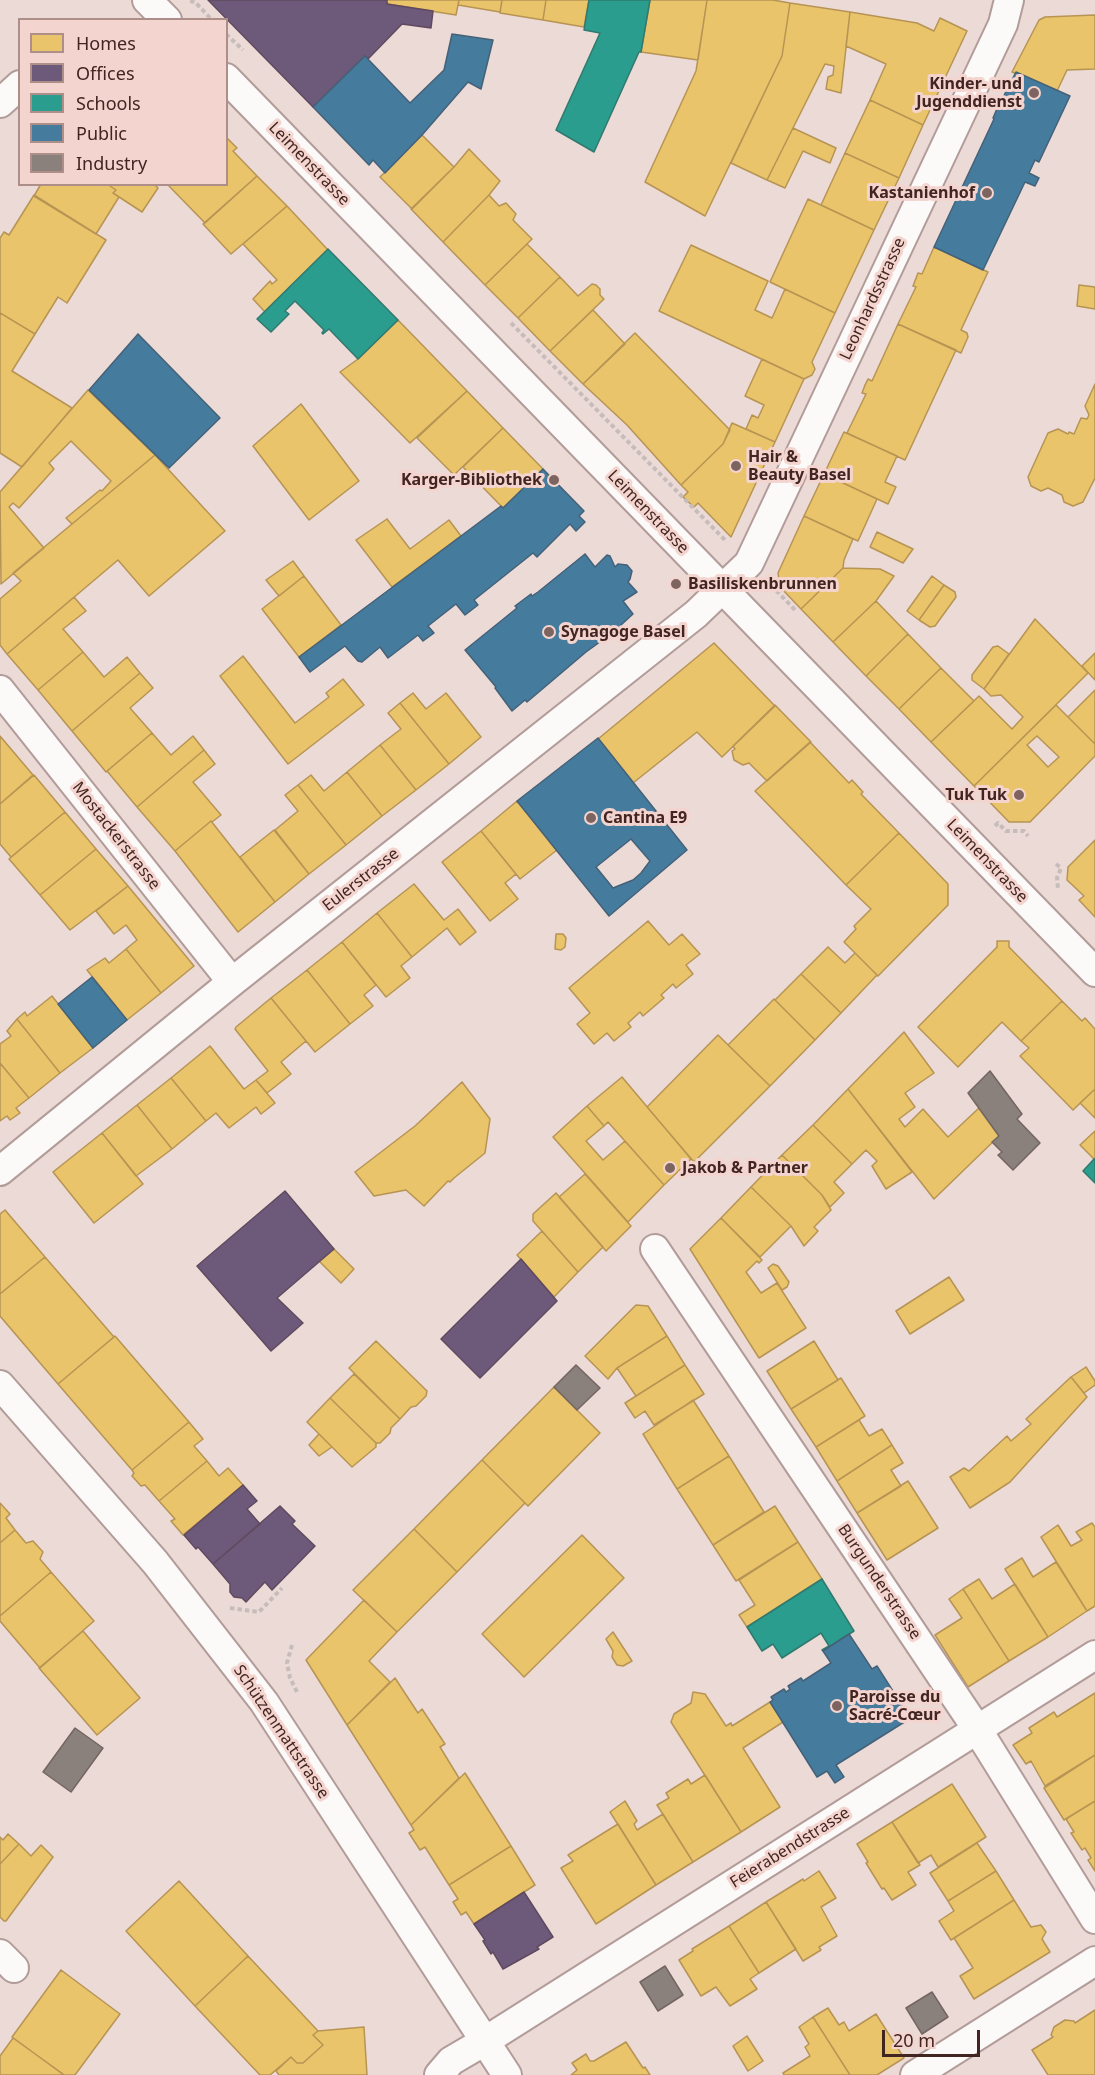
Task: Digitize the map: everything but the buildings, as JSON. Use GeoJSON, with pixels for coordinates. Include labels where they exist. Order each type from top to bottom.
{"type":"FeatureCollection","features":[{"type":"Feature","properties":{"kind":"street"},"geometry":{"type":"LineString","coordinates":[[147,0],[165,18]]}},
{"type":"Feature","properties":{"kind":"street","name":"Leonhardsstrasse"},"geometry":{"type":"LineString","coordinates":[[723,590],[749,563],[998,34],[1009,0]]}},
{"type":"Feature","properties":{"kind":"street","name":"Leimenstrasse"},"geometry":{"type":"LineString","coordinates":[[228,80],[1095,972]]}},
{"type":"Feature","properties":{"kind":"street"},"geometry":{"type":"LineString","coordinates":[[0,103],[18,87]]}},
{"type":"Feature","properties":{"kind":"street","name":"Eulerstrasse"},"geometry":{"type":"LineString","coordinates":[[0,1171],[232,982],[696,614],[723,590]]}},
{"type":"Feature","properties":{"kind":"street","name":"Mostackerstrasse"},"geometry":{"type":"LineString","coordinates":[[0,690],[232,982]]}},
{"type":"Feature","properties":{"kind":"street","name":"Burgunderstrasse"},"geometry":{"type":"LineString","coordinates":[[655,1250],[977,1729],[1095,1919]]}},
{"type":"Feature","properties":{"kind":"street","name":"Schützenmattstrasse"},"geometry":{"type":"LineString","coordinates":[[0,1385],[155,1563],[264,1702],[507,2075]]}},
{"type":"Feature","properties":{"kind":"street","name":"Feierabendstrasse"},"geometry":{"type":"LineString","coordinates":[[439,2075],[451,2061],[1095,1655]]}},
{"type":"Feature","properties":{"kind":"street"},"geometry":{"type":"LineString","coordinates":[[915,2075],[1095,1960]]}},
{"type":"Feature","properties":{"kind":"path"},"geometry":{"type":"LineString","coordinates":[[195,0],[210,18]]}},
{"type":"Feature","properties":{"kind":"path"},"geometry":{"type":"LineString","coordinates":[[768,582],[795,610]]}},
{"type":"Feature","properties":{"kind":"path"},"geometry":{"type":"LineString","coordinates":[[994,827],[998,823],[1006,831],[1024,831],[1028,836]]}},
{"type":"Feature","properties":{"kind":"path"},"geometry":{"type":"LineString","coordinates":[[1056,864],[1061,868],[1057,878],[1058,889],[1063,899]]}},
{"type":"Feature","properties":{"kind":"path"},"geometry":{"type":"LineString","coordinates":[[230,1608],[259,1612],[282,1588]]}},
{"type":"Feature","properties":{"kind":"path"},"geometry":{"type":"LineString","coordinates":[[290,1678],[287,1663],[292,1645]]}},
{"type":"Feature","properties":{"kind":"place","name":"Kinder- und Jugenddienst"},"geometry":{"type":"Point","coordinates":[1034,93]}},
{"type":"Feature","properties":{"kind":"place","name":"Kastanienhof"},"geometry":{"type":"Point","coordinates":[987,193]}},
{"type":"Feature","properties":{"kind":"place","name":"Hair & Beauty Basel"},"geometry":{"type":"Point","coordinates":[736,466]}},
{"type":"Feature","properties":{"kind":"place","name":"Karger-Bibliothek"},"geometry":{"type":"Point","coordinates":[554,480]}},
{"type":"Feature","properties":{"kind":"place","name":"Basiliskenbrunnen"},"geometry":{"type":"Point","coordinates":[676,584]}},
{"type":"Feature","properties":{"kind":"place","name":"Synagoge Basel"},"geometry":{"type":"Point","coordinates":[549,632]}},
{"type":"Feature","properties":{"kind":"place","name":"Tuk Tuk"},"geometry":{"type":"Point","coordinates":[1019,795]}},
{"type":"Feature","properties":{"kind":"place","name":"Cantina E9"},"geometry":{"type":"Point","coordinates":[591,818]}},
{"type":"Feature","properties":{"kind":"place","name":"Jakob & Partner"},"geometry":{"type":"Point","coordinates":[670,1168]}},
{"type":"Feature","properties":{"kind":"place","name":"Paroisse du Sacré-Cœur"},"geometry":{"type":"Point","coordinates":[837,1706]}}]}
